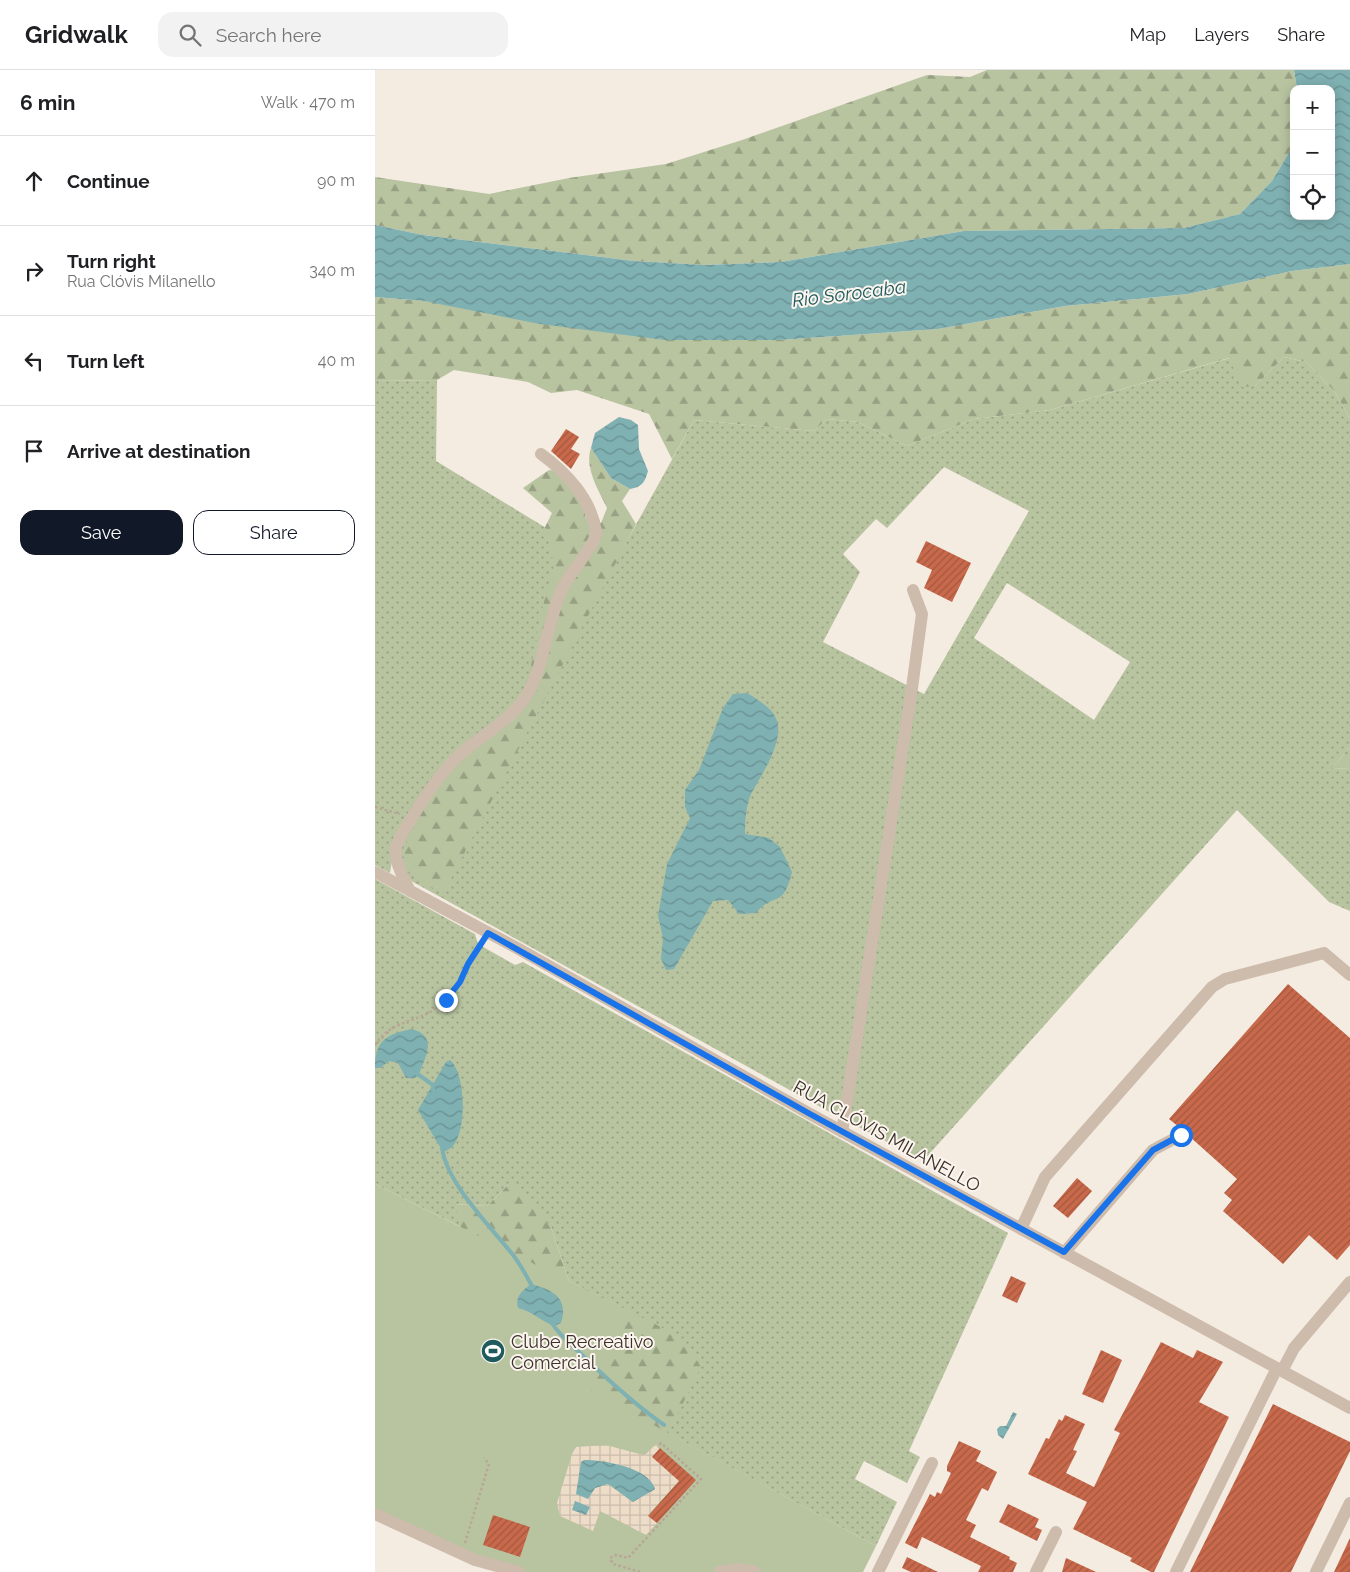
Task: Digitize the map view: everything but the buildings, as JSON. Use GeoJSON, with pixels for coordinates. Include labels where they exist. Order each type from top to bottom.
{"type":"FeatureCollection","features":[{"type":"Feature","properties":{"kind":"street"},"geometry":{"type":"LineString","coordinates":[[410,891],[398,864],[395,849],[416,811],[455,760],[508,716],[526,697],[534,679],[552,613],[563,587],[572,571],[595,540],[596,533],[586,502],[562,469],[541,454]]}},
{"type":"Feature","properties":{"kind":"street"},"geometry":{"type":"LineString","coordinates":[[842,1132],[922,614],[913,590]]}},
{"type":"Feature","properties":{"kind":"street","name":"RUA CLÓVIS MILANELLO"},"geometry":{"type":"LineString","coordinates":[[375,872],[488,933],[842,1132],[1350,1408]]}},
{"type":"Feature","properties":{"kind":"street"},"geometry":{"type":"LineString","coordinates":[[1021,1229],[1045,1177],[1212,987],[1225,979],[1324,953],[1350,975]]}},
{"type":"Feature","properties":{"kind":"street"},"geometry":{"type":"LineString","coordinates":[[1064,1252],[1153,1150],[1181,1135]]}},
{"type":"Feature","properties":{"kind":"street"},"geometry":{"type":"LineString","coordinates":[[1176,1572],[1279,1370],[1294,1348],[1350,1282]]}},
{"type":"Feature","properties":{"kind":"street"},"geometry":{"type":"LineString","coordinates":[[878,1572],[932,1463]]}},
{"type":"Feature","properties":{"kind":"street"},"geometry":{"type":"LineString","coordinates":[[1316,1572],[1350,1502]]}},
{"type":"Feature","properties":{"kind":"street"},"geometry":{"type":"LineString","coordinates":[[375,1514],[461,1554],[519,1572]]}},
{"type":"Feature","properties":{"kind":"street"},"geometry":{"type":"LineString","coordinates":[[1036,1572],[1056,1532]]}},
{"type":"Feature","properties":{"kind":"street"},"geometry":{"type":"LineString","coordinates":[[719,1572],[739,1569],[755,1572]]}},
{"type":"Feature","properties":{"kind":"path"},"geometry":{"type":"LineString","coordinates":[[375,807],[403,815],[416,811]]}},
{"type":"Feature","properties":{"kind":"path"},"geometry":{"type":"LineString","coordinates":[[375,1045],[390,1029],[429,1012],[446,1000],[460,982],[468,964],[488,933]]}},
{"type":"Feature","properties":{"kind":"path"},"geometry":{"type":"LineString","coordinates":[[640,1572],[613,1564],[610,1558],[616,1555],[628,1558],[701,1479],[661,1443],[658,1446]]}},
{"type":"Feature","properties":{"kind":"path"},"geometry":{"type":"LineString","coordinates":[[461,1554],[489,1464],[484,1458]]}},
{"type":"Feature","properties":{"kind":"green space"},"geometry":{"type":"Polygon","coordinates":[[[987,70],[1294,70],[1296,85],[1290,85],[1290,151],[1272,181],[1240,214],[1184,228],[964,231],[781,262],[705,265],[634,261],[423,235],[375,225],[375,177],[489,194],[569,178],[666,164],[742,140],[927,75],[970,77],[987,70]]]}},
{"type":"Feature","properties":{"kind":"green space"},"geometry":{"type":"Polygon","coordinates":[[[1350,264],[1350,419],[1335,392],[1306,362],[1284,357],[1255,386],[1242,387],[1229,358],[1050,410],[974,419],[907,446],[858,422],[827,419],[814,431],[694,420],[672,459],[649,414],[577,390],[551,393],[528,382],[454,370],[437,380],[375,381],[375,297],[424,301],[664,340],[780,340],[938,329],[1065,306],[1188,294],[1292,271],[1350,264]]]}},
{"type":"Feature","properties":{"kind":"green space"},"geometry":{"type":"Polygon","coordinates":[[[1284,357],[1306,362],[1335,392],[1350,419],[1350,747],[1332,768],[1350,769],[1350,911],[1329,902],[1237,810],[923,1161],[853,1124],[850,1108],[840,1106],[835,1115],[413,882],[393,855],[390,873],[375,865],[375,381],[437,380],[436,461],[612,568],[694,420],[814,431],[827,419],[858,422],[907,446],[974,419],[1050,410],[1230,358],[1255,386],[1284,357]],[[944,467],[887,528],[876,519],[843,554],[860,572],[823,642],[924,694],[1029,511],[944,467]],[[1007,583],[974,638],[1094,720],[1130,662],[1007,583]]]}},
{"type":"Feature","properties":{"kind":"green space"},"geometry":{"type":"Polygon","coordinates":[[[591,448],[611,478],[630,489],[622,501],[636,524],[443,894],[407,872],[405,855],[411,832],[439,786],[459,762],[480,738],[537,681],[531,666],[541,613],[554,565],[545,527],[552,513],[523,488],[549,470],[559,471],[583,503],[586,518],[601,523],[607,508],[591,471],[589,456],[591,448]]]}},
{"type":"Feature","properties":{"kind":"green space"},"geometry":{"type":"Polygon","coordinates":[[[1350,747],[1350,769],[1332,768],[1350,747]]]}},
{"type":"Feature","properties":{"kind":"green space"},"geometry":{"type":"Polygon","coordinates":[[[375,879],[475,934],[478,944],[515,965],[523,962],[1008,1233],[909,1451],[920,1457],[907,1483],[864,1461],[855,1479],[897,1502],[876,1546],[590,1391],[630,1312],[569,1281],[551,1227],[508,1185],[487,1206],[456,1204],[461,1227],[375,1184],[375,879]]]}},
{"type":"Feature","properties":{"kind":"green space","name":"Clube Recreativo Comercial"},"geometry":{"type":"Polygon","coordinates":[[[375,1184],[630,1312],[591,1391],[876,1546],[863,1572],[504,1572],[375,1518],[375,1184]]]}},
{"type":"Feature","properties":{"kind":"green space"},"geometry":{"type":"Polygon","coordinates":[[[508,1185],[524,1190],[551,1227],[569,1281],[681,1337],[701,1367],[674,1421],[665,1431],[638,1433],[612,1424],[463,1242],[455,1204],[487,1206],[508,1185]]]}},
{"type":"Feature","properties":{"kind":"shaded area"},"geometry":{"type":"Polygon","coordinates":[[[656,1444],[679,1481],[648,1515],[657,1523],[646,1535],[600,1511],[593,1531],[560,1516],[557,1503],[572,1454],[576,1447],[606,1445],[643,1455],[656,1444]],[[603,1460],[588,1499],[595,1488],[606,1484],[611,1485],[632,1502],[654,1490],[655,1487],[603,1460]]]}},
{"type":"Feature","properties":{"kind":"water","name":"Rio Sorocaba"},"geometry":{"type":"Polygon","coordinates":[[[1294,70],[1350,70],[1350,264],[1292,271],[1188,294],[1065,306],[938,329],[780,340],[664,340],[540,324],[424,301],[375,297],[375,225],[423,235],[634,261],[705,265],[781,262],[964,231],[1184,228],[1240,214],[1272,181],[1290,151],[1290,220],[1335,220],[1335,85],[1296,85],[1294,70]]]}},
{"type":"Feature","properties":{"kind":"water"},"geometry":{"type":"Polygon","coordinates":[[[619,417],[631,420],[638,425],[639,449],[648,471],[642,483],[630,489],[611,478],[591,448],[595,433],[619,417]]]}},
{"type":"Feature","properties":{"kind":"water"},"geometry":{"type":"Polygon","coordinates":[[[747,693],[772,712],[777,721],[778,729],[775,748],[771,758],[748,801],[745,834],[769,838],[780,847],[792,872],[789,884],[781,896],[762,906],[756,913],[739,914],[728,900],[713,901],[674,969],[666,970],[661,959],[663,938],[658,916],[667,864],[690,818],[685,807],[685,790],[699,770],[723,708],[733,694],[747,693]]]}},
{"type":"Feature","properties":{"kind":"water"},"geometry":{"type":"Polygon","coordinates":[[[412,1029],[423,1035],[428,1042],[427,1052],[418,1076],[406,1078],[398,1063],[389,1061],[380,1068],[375,1068],[377,1051],[384,1040],[396,1033],[412,1029]]]}},
{"type":"Feature","properties":{"kind":"water"},"geometry":{"type":"Polygon","coordinates":[[[450,1060],[459,1077],[463,1102],[461,1128],[458,1138],[453,1146],[443,1152],[418,1110],[446,1062],[450,1060]]]}},
{"type":"Feature","properties":{"kind":"water"},"geometry":{"type":"Polygon","coordinates":[[[531,1284],[552,1292],[561,1301],[563,1314],[561,1323],[554,1326],[528,1311],[518,1308],[518,1297],[531,1284]]]}},
{"type":"Feature","properties":{"kind":"water"},"geometry":{"type":"Polygon","coordinates":[[[1013,1412],[1017,1414],[1003,1439],[998,1435],[997,1429],[1000,1426],[1006,1426],[1013,1412]]]}},
{"type":"Feature","properties":{"kind":"water"},"geometry":{"type":"Polygon","coordinates":[[[584,1460],[613,1463],[635,1470],[651,1481],[655,1489],[633,1502],[608,1484],[595,1488],[588,1499],[576,1494],[581,1462],[584,1460]]]}},
{"type":"Feature","properties":{"kind":"water"},"geometry":{"type":"Polygon","coordinates":[[[575,1501],[590,1507],[586,1515],[572,1510],[575,1501]]]}},
{"type":"Feature","properties":{"kind":"waterway"},"geometry":{"type":"LineString","coordinates":[[416,1073],[433,1085],[433,1090]]}},
{"type":"Feature","properties":{"kind":"waterway"},"geometry":{"type":"LineString","coordinates":[[442,1148],[452,1176],[461,1190],[471,1205],[516,1259],[533,1288]]}},
{"type":"Feature","properties":{"kind":"waterway"},"geometry":{"type":"LineString","coordinates":[[552,1323],[558,1332],[611,1382],[664,1425]]}},
{"type":"Feature","properties":{"kind":"place","name":"Clube Recreativo Comercial"},"geometry":{"type":"Point","coordinates":[493,1351]}},
{"type":"Feature","properties":{"kind":"route"},"geometry":{"type":"LineString","coordinates":[[446,1000],[460,982],[468,964],[488,933],[810,1114],[1064,1252],[1153,1150],[1161,1144],[1181,1135]]}}]}
